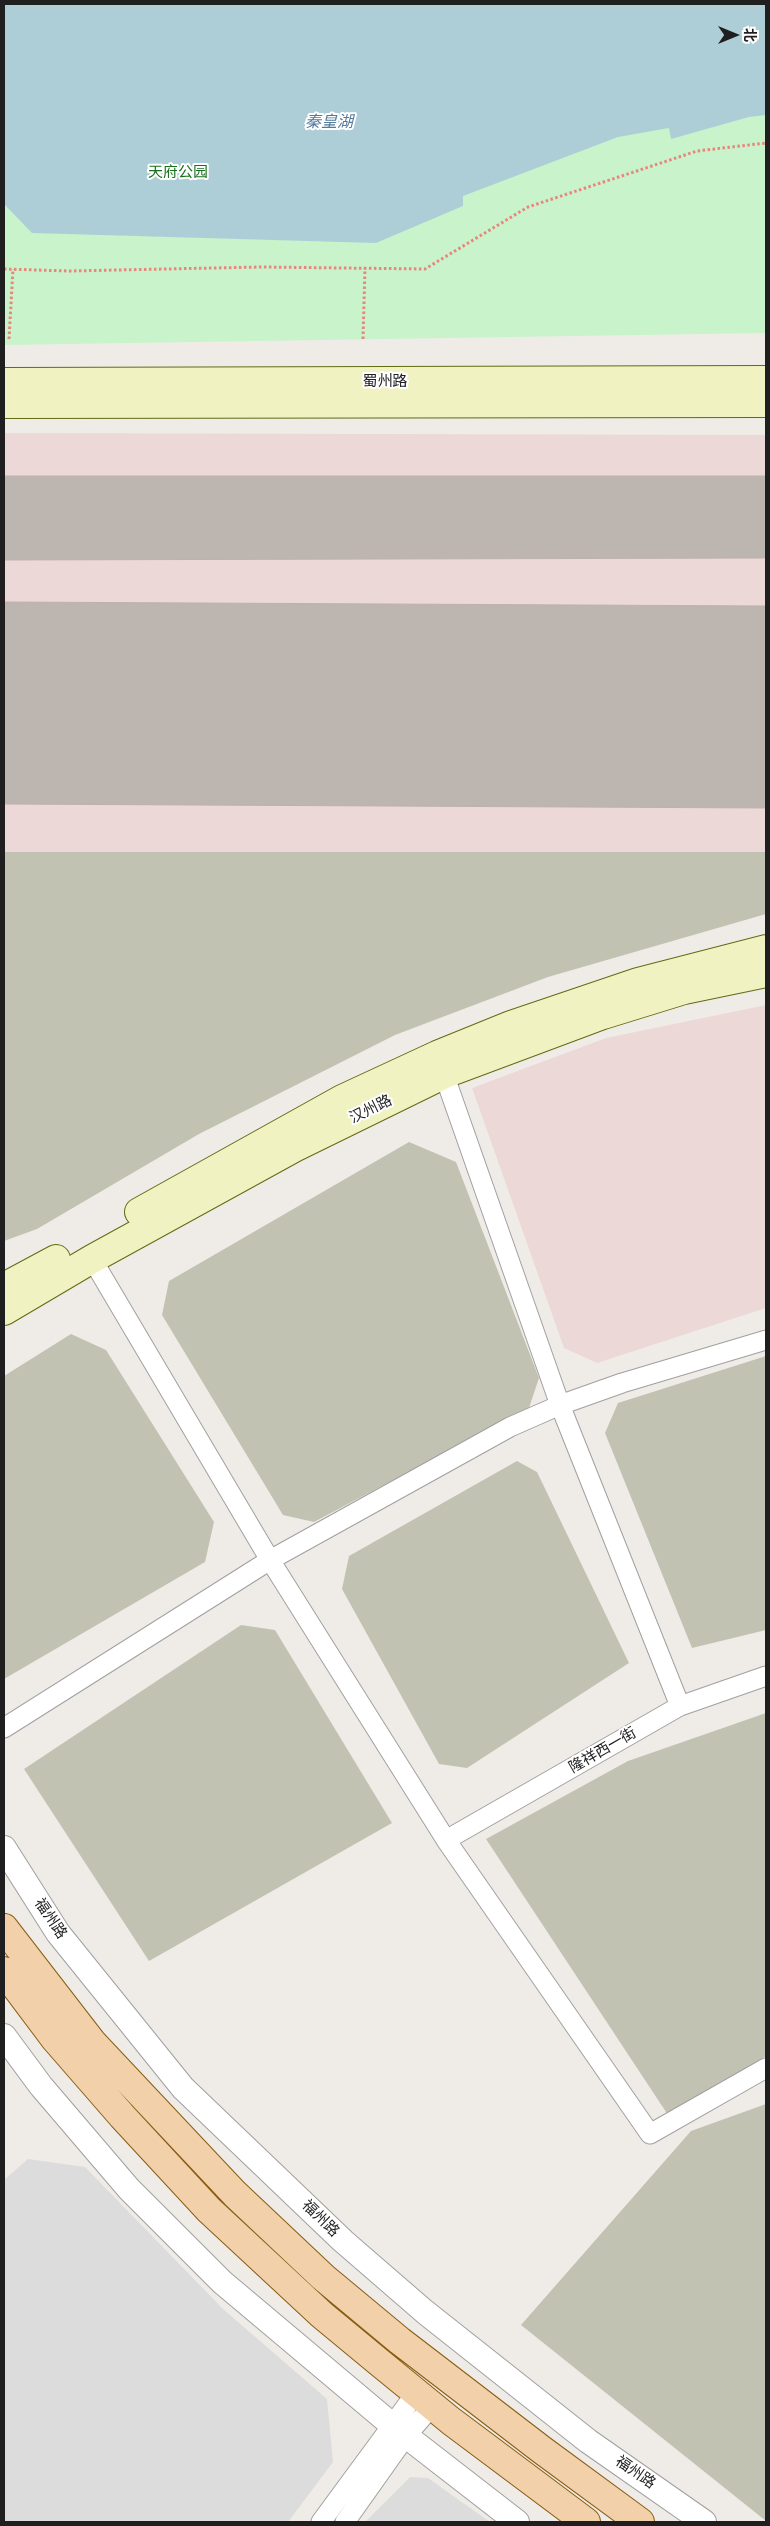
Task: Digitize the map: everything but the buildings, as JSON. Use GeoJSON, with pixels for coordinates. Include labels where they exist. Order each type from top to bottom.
{"type":"FeatureCollection","features":[{"type":"Feature","properties":{"kind":"main road","name":"蜀州路"},"geometry":{"type":"LineString","coordinates":[[4,382],[766,380]]}},
{"type":"Feature","properties":{"kind":"main road","name":"蜀州路"},"geometry":{"type":"LineString","coordinates":[[4,404],[766,402]]}},
{"type":"Feature","properties":{"kind":"main road","name":"汉州路"},"geometry":{"type":"LineString","coordinates":[[4,1311],[92,1259],[294,1148],[511,1024],[638,982],[766,950]]}},
{"type":"Feature","properties":{"kind":"main road","name":"汉州路"},"geometry":{"type":"LineString","coordinates":[[4,1288],[325,1108],[441,1065],[684,990],[766,973]]}},
{"type":"Feature","properties":{"kind":"main road"},"geometry":{"type":"LineString","coordinates":[[4,1928],[92,2042],[235,2194],[324,2277],[400,2341],[640,2522]]}},
{"type":"Feature","properties":{"kind":"main road"},"geometry":{"type":"LineString","coordinates":[[4,1971],[56,2039],[122,2116],[209,2210],[322,2315],[424,2400],[586,2522]]}},
{"type":"Feature","properties":{"kind":"street"},"geometry":{"type":"LineString","coordinates":[[441,1065],[560,1405],[680,1706]]}},
{"type":"Feature","properties":{"kind":"street"},"geometry":{"type":"LineString","coordinates":[[92,1259],[270,1560],[446,1840],[650,2134],[766,2068]]}},
{"type":"Feature","properties":{"kind":"street"},"geometry":{"type":"LineString","coordinates":[[4,1728],[270,1560],[510,1427],[560,1405],[622,1383],[766,1340]]}},
{"type":"Feature","properties":{"kind":"street","name":"隆祥西一街"},"geometry":{"type":"LineString","coordinates":[[446,1840],[680,1706],[766,1676]]}},
{"type":"Feature","properties":{"kind":"street","name":"福州路"},"geometry":{"type":"LineString","coordinates":[[4,1848],[58,1933],[183,2088],[343,2241],[425,2312],[588,2441],[704,2522]]}},
{"type":"Feature","properties":{"kind":"street"},"geometry":{"type":"LineString","coordinates":[[4,2036],[42,2086],[129,2189],[222,2282],[399,2430],[517,2522]]}},
{"type":"Feature","properties":{"kind":"street"},"geometry":{"type":"LineString","coordinates":[[321,2522],[424,2400]]}},
{"type":"Feature","properties":{"kind":"street"},"geometry":{"type":"LineString","coordinates":[[345,2522],[399,2430]]}},
{"type":"Feature","properties":{"kind":"path"},"geometry":{"type":"LineString","coordinates":[[4,269],[69,271],[262,267],[425,269],[528,207],[698,151],[766,142]]}},
{"type":"Feature","properties":{"kind":"path"},"geometry":{"type":"LineString","coordinates":[[363,338],[365,268]]}},
{"type":"Feature","properties":{"kind":"path"},"geometry":{"type":"LineString","coordinates":[[10,338],[13,269]]}},
{"type":"Feature","properties":{"kind":"shaded area"},"geometry":{"type":"Polygon","coordinates":[[[4,433],[766,435],[766,852],[4,852],[4,433]]]}},
{"type":"Feature","properties":{"kind":"shaded area"},"geometry":{"type":"Polygon","coordinates":[[[4,852],[766,852],[766,914],[548,977],[395,1035],[199,1134],[37,1229],[4,1241],[4,852]]]}},
{"type":"Feature","properties":{"kind":"shaded area"},"geometry":{"type":"Polygon","coordinates":[[[766,1005],[766,1308],[597,1363],[564,1348],[472,1088],[606,1038],[766,1005]]]}},
{"type":"Feature","properties":{"kind":"shaded area"},"geometry":{"type":"Polygon","coordinates":[[[409,1142],[456,1162],[539,1378],[529,1408],[314,1522],[283,1515],[162,1315],[169,1281],[409,1142]]]}},
{"type":"Feature","properties":{"kind":"shaded area"},"geometry":{"type":"Polygon","coordinates":[[[71,1334],[106,1350],[214,1522],[205,1562],[4,1679],[4,1376],[71,1334]]]}},
{"type":"Feature","properties":{"kind":"shaded area"},"geometry":{"type":"Polygon","coordinates":[[[766,1356],[766,1630],[692,1648],[605,1433],[618,1403],[766,1356]]]}},
{"type":"Feature","properties":{"kind":"shaded area"},"geometry":{"type":"Polygon","coordinates":[[[517,1461],[537,1472],[629,1663],[467,1768],[439,1764],[342,1589],[349,1556],[517,1461]]]}},
{"type":"Feature","properties":{"kind":"shaded area"},"geometry":{"type":"Polygon","coordinates":[[[241,1625],[275,1630],[392,1823],[149,1961],[24,1769],[241,1625]]]}},
{"type":"Feature","properties":{"kind":"shaded area"},"geometry":{"type":"Polygon","coordinates":[[[766,1713],[766,2056],[668,2115],[486,1839],[628,1761],[766,1713]]]}},
{"type":"Feature","properties":{"kind":"shaded area"},"geometry":{"type":"Polygon","coordinates":[[[766,2104],[766,2521],[521,2325],[691,2131],[766,2104]]]}},
{"type":"Feature","properties":{"kind":"shaded area"},"geometry":{"type":"Polygon","coordinates":[[[28,2159],[85,2167],[223,2309],[327,2399],[333,2462],[288,2522],[4,2522],[4,2180],[28,2159]]]}},
{"type":"Feature","properties":{"kind":"shaded area"},"geometry":{"type":"Polygon","coordinates":[[[410,2477],[428,2478],[490,2522],[365,2522],[410,2477]]]}},
{"type":"Feature","properties":{"kind":"green space","name":"天府公园"},"geometry":{"type":"Polygon","coordinates":[[[4,4],[766,4],[766,333],[4,345],[4,4]]]}},
{"type":"Feature","properties":{"kind":"water","name":"秦皇湖"},"geometry":{"type":"Polygon","coordinates":[[[4,4],[766,4],[766,115],[749,117],[671,139],[669,128],[618,137],[463,196],[463,206],[376,243],[32,233],[4,204],[4,4]]]}}]}
